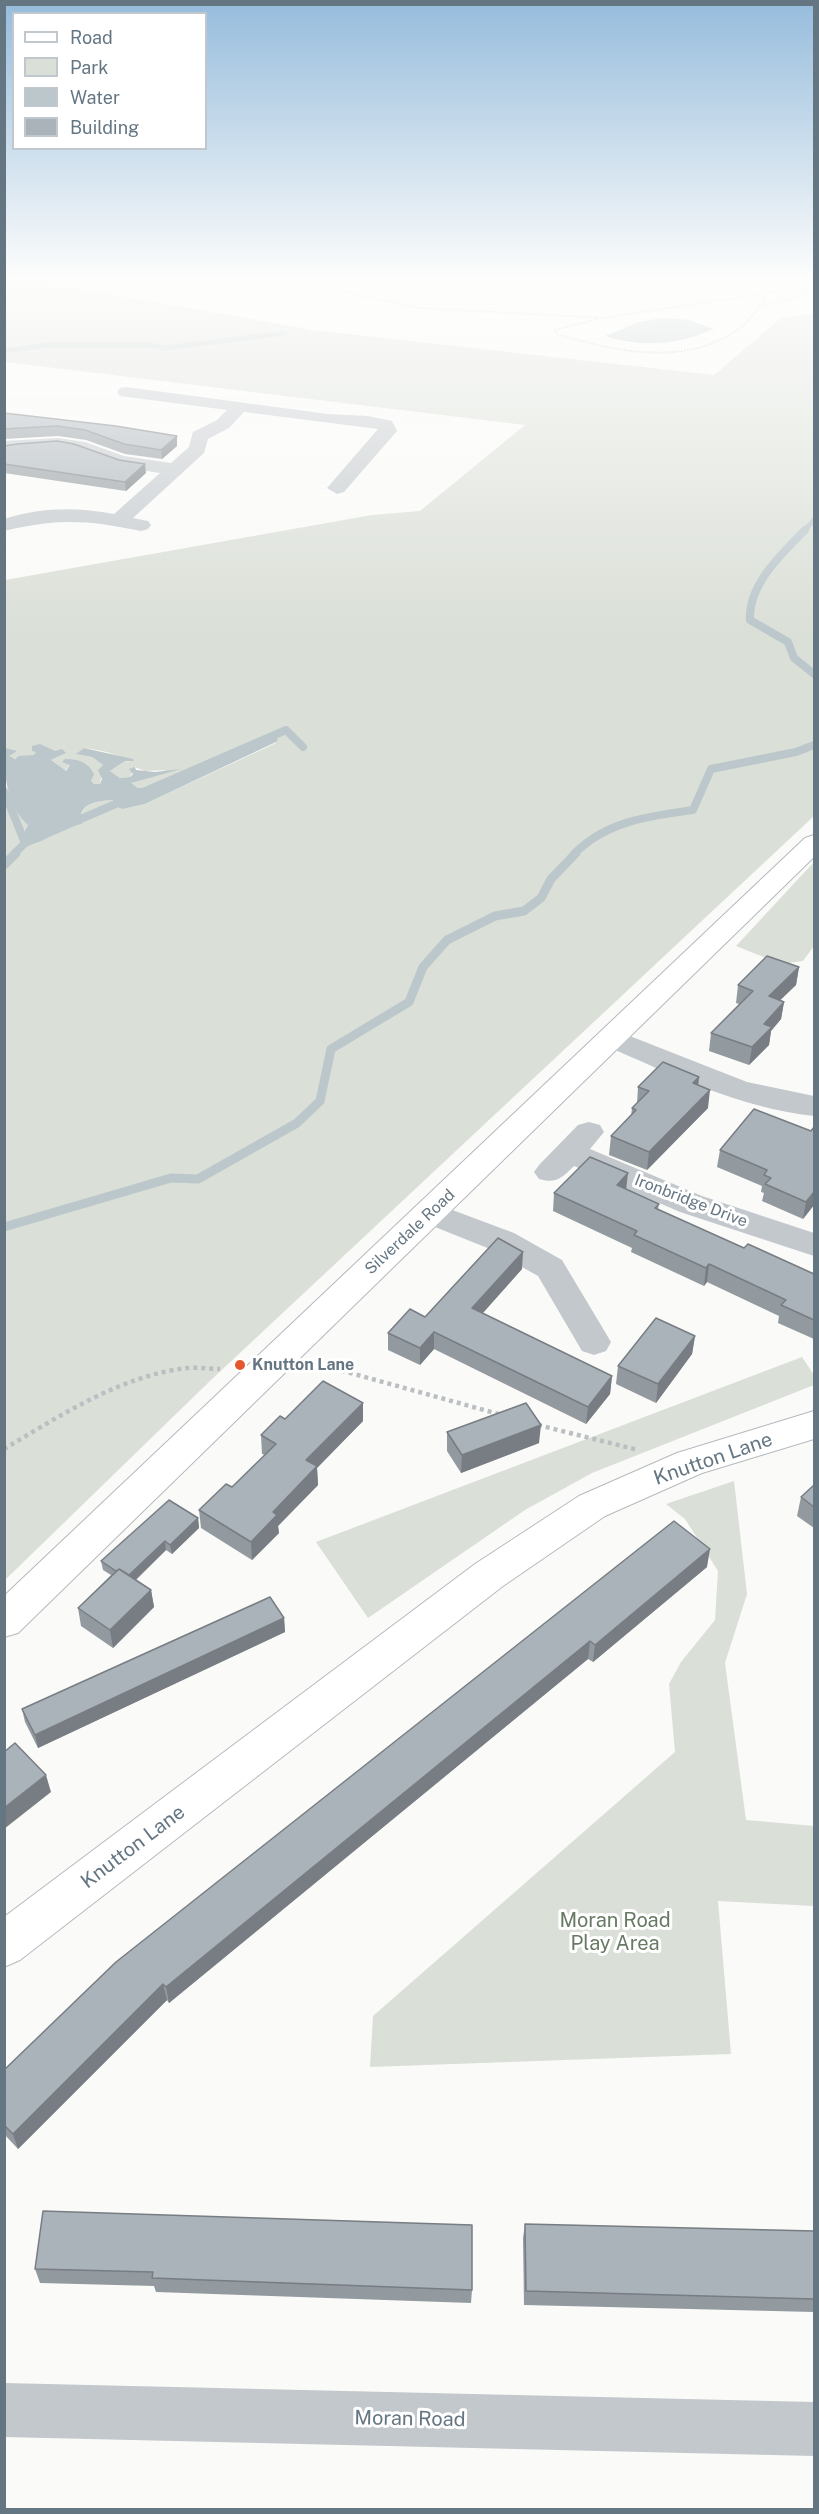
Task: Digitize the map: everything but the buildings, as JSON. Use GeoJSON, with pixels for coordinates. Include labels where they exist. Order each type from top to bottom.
{"type":"FeatureCollection","features":[{"type":"Feature","properties":{"kind":"main road","name":"Silverdale Road"},"geometry":{"type":"LineString","coordinates":[[4,1621],[285,1348],[430,1213],[814,843]]}},
{"type":"Feature","properties":{"kind":"main road","name":"Knutton Lane"},"geometry":{"type":"LineString","coordinates":[[4,1945],[489,1575],[592,1506],[690,1463],[814,1425]]}},
{"type":"Feature","properties":{"kind":"street"},"geometry":{"type":"LineString","coordinates":[[147,399],[289,412],[386,425],[388,431],[340,485],[317,478]]}},
{"type":"Feature","properties":{"kind":"street"},"geometry":{"type":"LineString","coordinates":[[119,520],[177,470],[198,448],[199,436],[222,424],[238,407]]}},
{"type":"Feature","properties":{"kind":"street"},"geometry":{"type":"LineString","coordinates":[[4,447],[37,443],[68,444],[120,461],[177,470]]}},
{"type":"Feature","properties":{"kind":"street"},"geometry":{"type":"LineString","coordinates":[[4,525],[35,514],[52,513],[119,520],[143,525]]}},
{"type":"Feature","properties":{"kind":"street"},"geometry":{"type":"LineString","coordinates":[[612,1038],[739,1090],[763,1097],[814,1106]]}},
{"type":"Feature","properties":{"kind":"street","name":"Ironbridge Drive"},"geometry":{"type":"LineString","coordinates":[[570,1152],[691,1204],[814,1245]]}},
{"type":"Feature","properties":{"kind":"street"},"geometry":{"type":"LineString","coordinates":[[430,1213],[502,1241],[550,1268],[594,1342]]}},
{"type":"Feature","properties":{"kind":"street","name":"Moran Road"},"geometry":{"type":"LineString","coordinates":[[4,2410],[814,2429]]}},
{"type":"Feature","properties":{"kind":"path"},"geometry":{"type":"LineString","coordinates":[[285,1348],[309,1361],[513,1418]]}},
{"type":"Feature","properties":{"kind":"path"},"geometry":{"type":"LineString","coordinates":[[4,1449],[76,1408],[140,1380],[188,1368],[219,1369],[250,1383]]}},
{"type":"Feature","properties":{"kind":"path"},"geometry":{"type":"LineString","coordinates":[[536,1424],[690,1463]]}},
{"type":"Feature","properties":{"kind":"green space"},"geometry":{"type":"Polygon","coordinates":[[[313,399],[814,399],[814,816],[211,1380],[5,1580],[4,783],[20,816],[28,825],[22,836],[53,831],[58,826],[81,822],[83,810],[96,802],[113,800],[123,809],[145,804],[276,743],[273,738],[157,788],[138,788],[130,783],[166,770],[145,771],[135,767],[130,777],[120,778],[110,771],[125,761],[130,762],[120,756],[102,751],[84,748],[77,754],[92,757],[103,765],[100,784],[94,784],[70,765],[65,771],[51,760],[64,754],[49,752],[24,758],[11,758],[4,748],[5,580],[372,515],[420,511],[525,425],[313,399]]]}},
{"type":"Feature","properties":{"kind":"green space"},"geometry":{"type":"Polygon","coordinates":[[[814,862],[814,946],[803,961],[781,964],[736,946],[814,862]]]}},
{"type":"Feature","properties":{"kind":"green space"},"geometry":{"type":"Polygon","coordinates":[[[802,1357],[814,1375],[814,1385],[592,1473],[525,1510],[368,1618],[316,1542],[802,1357]]]}},
{"type":"Feature","properties":{"kind":"green space","name":"Moran Road Play Area"},"geometry":{"type":"Polygon","coordinates":[[[734,1481],[747,1594],[725,1663],[746,1820],[814,1826],[814,1906],[718,1901],[731,2054],[370,2067],[373,2016],[675,1752],[669,1684],[681,1662],[715,1620],[718,1571],[685,1519],[666,1504],[734,1481]]]}},
{"type":"Feature","properties":{"kind":"water"},"geometry":{"type":"Polygon","coordinates":[[[273,738],[278,739],[276,742],[145,804],[123,809],[114,806],[113,800],[89,804],[82,812],[82,824],[55,827],[46,838],[35,843],[25,843],[22,836],[28,825],[15,808],[6,779],[5,748],[17,751],[9,756],[15,759],[19,756],[34,755],[36,752],[32,751],[32,746],[40,744],[55,751],[62,749],[66,753],[51,760],[66,771],[70,765],[62,762],[65,759],[86,764],[94,774],[91,781],[94,784],[100,784],[102,779],[98,770],[103,765],[92,757],[76,754],[84,748],[133,759],[134,761],[125,761],[110,771],[120,778],[130,777],[133,774],[129,769],[135,767],[136,770],[155,772],[181,769],[131,783],[138,788],[157,788],[273,738]]]}},
{"type":"Feature","properties":{"kind":"waterway"},"geometry":{"type":"LineString","coordinates":[[803,532],[814,520]]}},
{"type":"Feature","properties":{"kind":"waterway"},"geometry":{"type":"LineString","coordinates":[[805,530],[768,570],[760,582],[751,607],[750,620],[788,642],[794,658],[814,674]]}},
{"type":"Feature","properties":{"kind":"waterway"},"geometry":{"type":"LineString","coordinates":[[141,793],[286,730],[303,747]]}},
{"type":"Feature","properties":{"kind":"waterway"},"geometry":{"type":"LineString","coordinates":[[574,854],[600,834],[614,827],[645,818],[693,810],[711,769],[796,752],[814,745]]}},
{"type":"Feature","properties":{"kind":"waterway"},"geometry":{"type":"LineString","coordinates":[[4,791],[25,843]]}},
{"type":"Feature","properties":{"kind":"waterway"},"geometry":{"type":"LineString","coordinates":[[25,843],[127,799]]}},
{"type":"Feature","properties":{"kind":"waterway"},"geometry":{"type":"LineString","coordinates":[[14,854],[25,843]]}},
{"type":"Feature","properties":{"kind":"waterway"},"geometry":{"type":"LineString","coordinates":[[4,865],[16,853]]}},
{"type":"Feature","properties":{"kind":"waterway"},"geometry":{"type":"LineString","coordinates":[[4,1227],[171,1178],[198,1179],[297,1123],[320,1101],[331,1049],[409,1002],[423,967],[447,940],[495,916],[524,911],[541,898],[551,879],[576,853]]}},
{"type":"Feature","properties":{"kind":"place","name":"Knutton Lane"},"geometry":{"type":"Point","coordinates":[240,1365]}}]}
